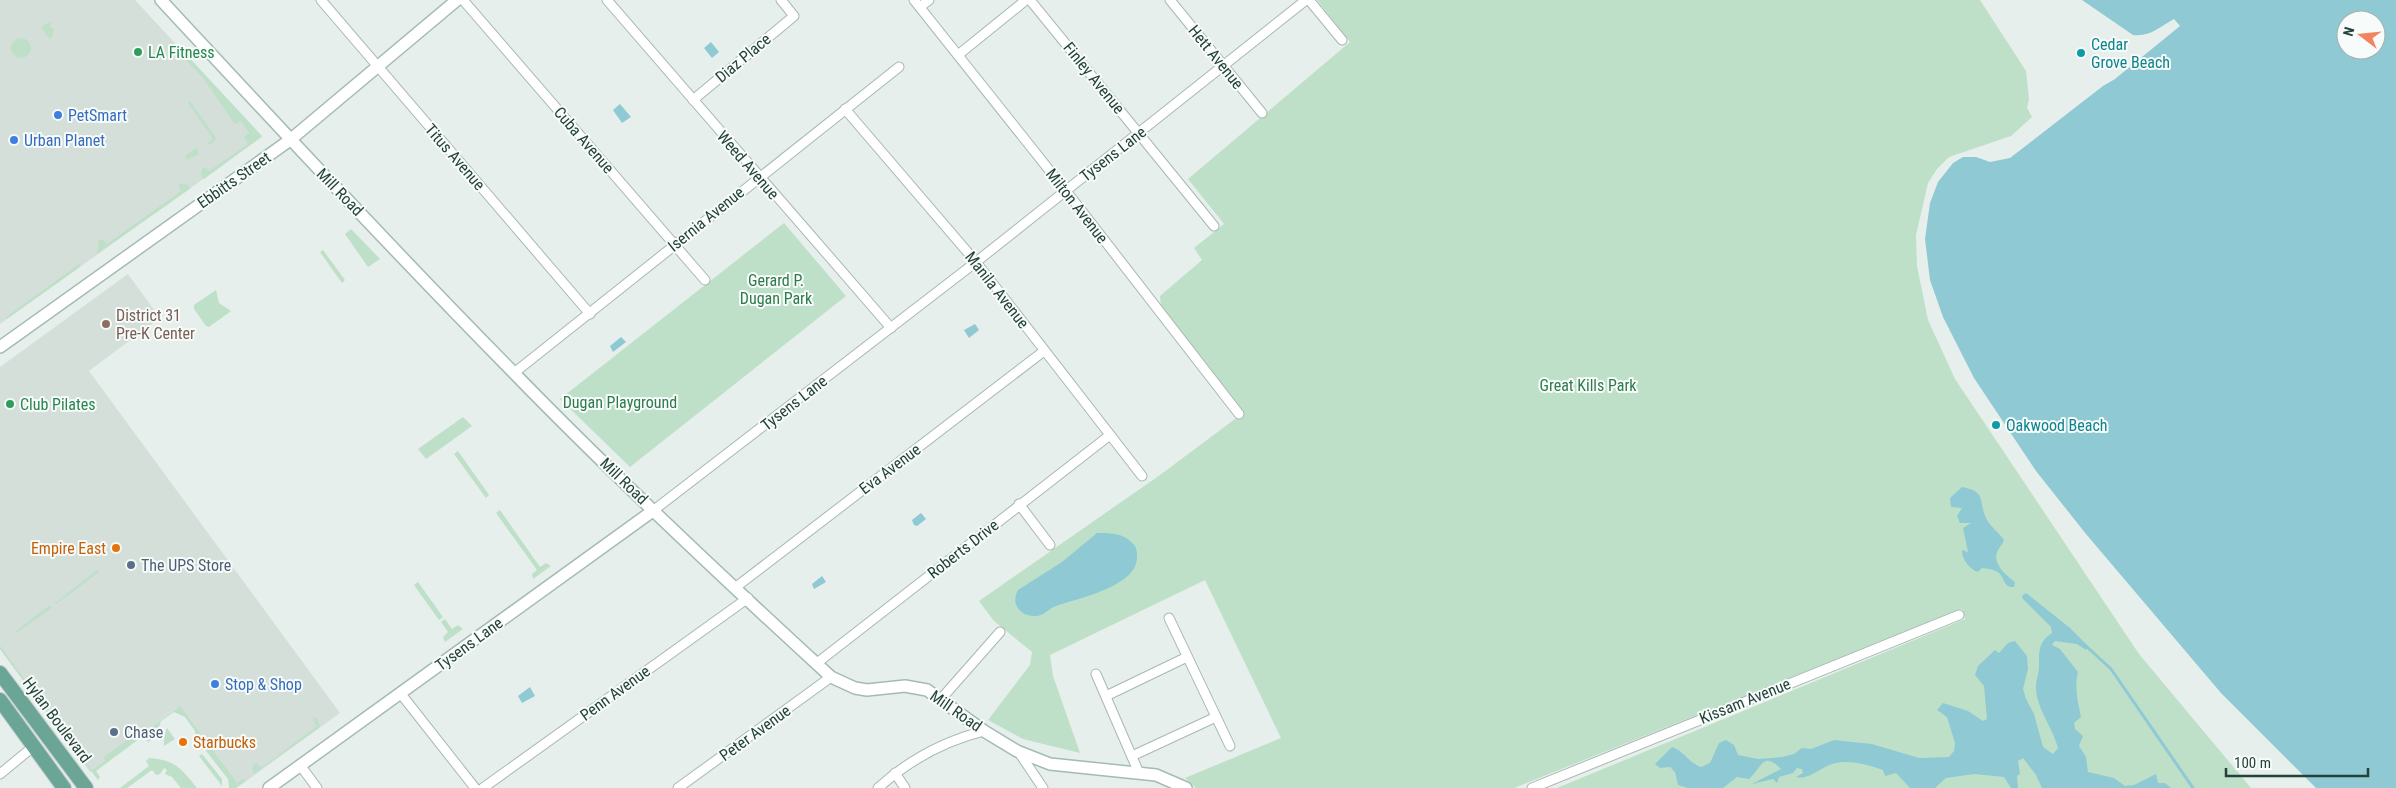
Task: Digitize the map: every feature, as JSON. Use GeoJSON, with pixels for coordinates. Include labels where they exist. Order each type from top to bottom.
{"type":"FeatureCollection","features":[{"type":"Feature","properties":{"kind":"main road","name":"Hylan Boulevard"},"geometry":{"type":"LineString","coordinates":[[0,673],[86,788]]}},
{"type":"Feature","properties":{"kind":"main road","name":"Hylan Boulevard"},"geometry":{"type":"LineString","coordinates":[[0,700],[64,788]]}},
{"type":"Feature","properties":{"kind":"street","name":"Mill Road"},"geometry":{"type":"LineString","coordinates":[[160,0],[290,140],[514,373],[654,510],[831,676],[855,688],[868,690],[916,687],[941,699],[984,731],[1017,751],[1050,764],[1140,772],[1170,780],[1186,788]]}},
{"type":"Feature","properties":{"kind":"street","name":"Titus Avenue"},"geometry":{"type":"LineString","coordinates":[[321,0],[590,314]]}},
{"type":"Feature","properties":{"kind":"street","name":"Ebbitts Street"},"geometry":{"type":"LineString","coordinates":[[0,347],[290,140],[457,0]]}},
{"type":"Feature","properties":{"kind":"street","name":"Cuba Avenue"},"geometry":{"type":"LineString","coordinates":[[463,0],[705,280]]}},
{"type":"Feature","properties":{"kind":"street","name":"Weed Avenue"},"geometry":{"type":"LineString","coordinates":[[607,0],[758,177],[891,328]]}},
{"type":"Feature","properties":{"kind":"street","name":"Diaz Place"},"geometry":{"type":"LineString","coordinates":[[693,100],[794,16],[780,0]]}},
{"type":"Feature","properties":{"kind":"street"},"geometry":{"type":"LineString","coordinates":[[917,4],[929,0]]}},
{"type":"Feature","properties":{"kind":"street"},"geometry":{"type":"LineString","coordinates":[[958,55],[1026,0]]}},
{"type":"Feature","properties":{"kind":"street","name":"Finley Avenue"},"geometry":{"type":"LineString","coordinates":[[1030,0],[1214,226]]}},
{"type":"Feature","properties":{"kind":"street","name":"Hett Avenue"},"geometry":{"type":"LineString","coordinates":[[1170,0],[1262,113]]}},
{"type":"Feature","properties":{"kind":"street"},"geometry":{"type":"LineString","coordinates":[[1307,0],[1342,40]]}},
{"type":"Feature","properties":{"kind":"street","name":"Tysens Lane"},"geometry":{"type":"LineString","coordinates":[[269,788],[654,510],[976,262],[1307,0]]}},
{"type":"Feature","properties":{"kind":"street","name":"Milton Avenue"},"geometry":{"type":"LineString","coordinates":[[917,4],[1066,191],[1238,414]]}},
{"type":"Feature","properties":{"kind":"street","name":"Isernia Avenue"},"geometry":{"type":"LineString","coordinates":[[514,373],[590,314],[758,177],[899,67]]}},
{"type":"Feature","properties":{"kind":"street","name":"Manila Avenue"},"geometry":{"type":"LineString","coordinates":[[845,109],[976,262],[1142,476]]}},
{"type":"Feature","properties":{"kind":"street","name":"Eva Avenue"},"geometry":{"type":"LineString","coordinates":[[736,587],[1044,351]]}},
{"type":"Feature","properties":{"kind":"street","name":"Roberts Drive"},"geometry":{"type":"LineString","coordinates":[[817,664],[1019,504],[1110,435]]}},
{"type":"Feature","properties":{"kind":"street"},"geometry":{"type":"LineString","coordinates":[[1019,504],[1050,545]]}},
{"type":"Feature","properties":{"kind":"street","name":"Penn Avenue"},"geometry":{"type":"LineString","coordinates":[[483,788],[748,598]]}},
{"type":"Feature","properties":{"kind":"street","name":"Kissam Avenue"},"geometry":{"type":"LineString","coordinates":[[1532,788],[1959,615]]}},
{"type":"Feature","properties":{"kind":"street"},"geometry":{"type":"LineString","coordinates":[[1169,618],[1230,746]]}},
{"type":"Feature","properties":{"kind":"street"},"geometry":{"type":"LineString","coordinates":[[941,699],[1000,632]]}},
{"type":"Feature","properties":{"kind":"street"},"geometry":{"type":"LineString","coordinates":[[1106,696],[1187,657]]}},
{"type":"Feature","properties":{"kind":"street"},"geometry":{"type":"LineString","coordinates":[[1096,674],[1140,772]]}},
{"type":"Feature","properties":{"kind":"street","name":"Peter Avenue"},"geometry":{"type":"LineString","coordinates":[[678,788],[831,676]]}},
{"type":"Feature","properties":{"kind":"street"},"geometry":{"type":"LineString","coordinates":[[401,694],[474,788]]}},
{"type":"Feature","properties":{"kind":"street"},"geometry":{"type":"LineString","coordinates":[[1132,756],[1216,717]]}},
{"type":"Feature","properties":{"kind":"street"},"geometry":{"type":"LineString","coordinates":[[878,788],[894,773],[940,745],[984,731]]}},
{"type":"Feature","properties":{"kind":"street"},"geometry":{"type":"LineString","coordinates":[[0,774],[34,746]]}},
{"type":"Feature","properties":{"kind":"street"},"geometry":{"type":"LineString","coordinates":[[1017,751],[1043,788]]}},
{"type":"Feature","properties":{"kind":"street"},"geometry":{"type":"LineString","coordinates":[[300,765],[317,788]]}},
{"type":"Feature","properties":{"kind":"street"},"geometry":{"type":"LineString","coordinates":[[894,773],[905,788]]}},
{"type":"Feature","properties":{"kind":"shaded area"},"geometry":{"type":"Polygon","coordinates":[[[0,0],[135,0],[262,137],[0,324],[0,0]]]}},
{"type":"Feature","properties":{"kind":"shaded area"},"geometry":{"type":"Polygon","coordinates":[[[128,274],[160,318],[89,371],[340,713],[238,787],[178,707],[90,772],[0,649],[0,367],[128,274]]]}},
{"type":"Feature","properties":{"kind":"green space","name":"Great Kills Park"},"geometry":{"type":"Polygon","coordinates":[[[1317,0],[1980,0],[2026,71],[2029,99],[2027,108],[2032,117],[2011,136],[1949,157],[1937,169],[1928,183],[1916,235],[1917,266],[1928,320],[1955,379],[2139,654],[2251,788],[1557,788],[1965,619],[1962,609],[1514,788],[1196,788],[1185,778],[1281,738],[1205,580],[1050,655],[1053,676],[1080,753],[1023,739],[988,720],[1030,665],[1032,652],[994,621],[979,601],[1160,475],[1243,413],[1161,306],[1160,296],[1202,260],[1194,248],[1224,224],[1188,179],[1350,42],[1317,0]]]}},
{"type":"Feature","properties":{"kind":"green space"},"geometry":{"type":"Polygon","coordinates":[[[51,21],[50,28],[54,29],[52,37],[49,39],[41,27],[51,21]]]}},
{"type":"Feature","properties":{"kind":"green space"},"geometry":{"type":"Polygon","coordinates":[[[21,38],[28,41],[31,48],[28,55],[21,58],[14,55],[11,48],[14,41],[21,38]]]}},
{"type":"Feature","properties":{"kind":"green space"},"geometry":{"type":"Polygon","coordinates":[[[183,51],[262,136],[204,179],[201,175],[202,169],[205,167],[209,171],[248,144],[244,137],[249,133],[241,121],[236,124],[234,123],[203,78],[180,54],[183,51]]]}},
{"type":"Feature","properties":{"kind":"green space"},"geometry":{"type":"Polygon","coordinates":[[[190,101],[216,138],[211,145],[207,143],[213,139],[188,103],[190,101]]]}},
{"type":"Feature","properties":{"kind":"green space"},"geometry":{"type":"Polygon","coordinates":[[[196,148],[199,154],[187,160],[185,156],[196,148]]]}},
{"type":"Feature","properties":{"kind":"green space"},"geometry":{"type":"Polygon","coordinates":[[[184,183],[191,188],[97,254],[99,240],[103,239],[107,244],[181,191],[178,185],[184,183]]]}},
{"type":"Feature","properties":{"kind":"green space","name":"Gerard P. Dugan Park"},"geometry":{"type":"Polygon","coordinates":[[[784,223],[846,296],[630,467],[560,399],[784,223]]]}},
{"type":"Feature","properties":{"kind":"green space"},"geometry":{"type":"Polygon","coordinates":[[[351,229],[380,259],[368,267],[345,234],[351,229]]]}},
{"type":"Feature","properties":{"kind":"green space"},"geometry":{"type":"Polygon","coordinates":[[[323,250],[345,280],[342,283],[320,252],[323,250]]]}},
{"type":"Feature","properties":{"kind":"green space"},"geometry":{"type":"Polygon","coordinates":[[[79,264],[81,266],[7,319],[6,317],[79,264]]]}},
{"type":"Feature","properties":{"kind":"green space"},"geometry":{"type":"Polygon","coordinates":[[[216,290],[219,303],[231,311],[209,327],[206,326],[194,309],[194,305],[216,290]]]}},
{"type":"Feature","properties":{"kind":"green space"},"geometry":{"type":"Polygon","coordinates":[[[463,417],[472,426],[426,459],[418,449],[463,417]]]}},
{"type":"Feature","properties":{"kind":"green space"},"geometry":{"type":"Polygon","coordinates":[[[458,451],[489,495],[486,498],[454,454],[458,451]]]}},
{"type":"Feature","properties":{"kind":"green space"},"geometry":{"type":"Polygon","coordinates":[[[500,510],[540,567],[546,563],[551,566],[533,579],[532,574],[537,570],[496,513],[500,510]]]}},
{"type":"Feature","properties":{"kind":"green space"},"geometry":{"type":"Polygon","coordinates":[[[97,570],[99,572],[54,604],[97,570]]]}},
{"type":"Feature","properties":{"kind":"green space"},"geometry":{"type":"Polygon","coordinates":[[[418,582],[443,617],[439,620],[414,585],[418,582]]]}},
{"type":"Feature","properties":{"kind":"green space"},"geometry":{"type":"Polygon","coordinates":[[[50,605],[52,608],[15,634],[16,631],[50,605]]]}},
{"type":"Feature","properties":{"kind":"green space"},"geometry":{"type":"Polygon","coordinates":[[[445,619],[452,629],[458,625],[463,629],[445,642],[443,637],[448,632],[441,622],[445,619]]]}},
{"type":"Feature","properties":{"kind":"green space"},"geometry":{"type":"Polygon","coordinates":[[[0,646],[61,729],[62,733],[0,649],[0,646]]]}},
{"type":"Feature","properties":{"kind":"green space"},"geometry":{"type":"Polygon","coordinates":[[[180,706],[237,783],[243,779],[245,781],[236,788],[229,788],[228,779],[196,738],[195,731],[185,717],[174,712],[161,721],[156,736],[148,742],[143,736],[96,771],[100,777],[98,780],[76,751],[92,770],[105,761],[104,757],[134,735],[139,736],[180,706]]]}},
{"type":"Feature","properties":{"kind":"green space"},"geometry":{"type":"Polygon","coordinates":[[[314,717],[317,718],[320,727],[254,774],[252,769],[254,764],[257,763],[261,768],[317,726],[313,720],[314,717]]]}},
{"type":"Feature","properties":{"kind":"green space"},"geometry":{"type":"Polygon","coordinates":[[[167,728],[175,739],[164,746],[164,737],[167,728]]]}},
{"type":"Feature","properties":{"kind":"green space"},"geometry":{"type":"Polygon","coordinates":[[[202,754],[222,779],[222,786],[199,756],[202,754]]]}},
{"type":"Feature","properties":{"kind":"green space"},"geometry":{"type":"Polygon","coordinates":[[[149,758],[165,761],[177,766],[197,788],[181,788],[172,777],[165,774],[167,770],[164,768],[160,774],[156,775],[152,770],[127,788],[120,788],[149,766],[146,761],[149,758]]]}},
{"type":"Feature","properties":{"kind":"water"},"geometry":{"type":"Polygon","coordinates":[[[2082,0],[2396,0],[2396,788],[2316,788],[2221,693],[2086,534],[2036,471],[1974,378],[1943,317],[1930,280],[1925,239],[1930,203],[1938,182],[1953,163],[1963,157],[1976,157],[1990,162],[2010,158],[2103,86],[2115,79],[2180,26],[2174,19],[2150,33],[2133,35],[2082,0]]]}},
{"type":"Feature","properties":{"kind":"water"},"geometry":{"type":"Polygon","coordinates":[[[711,42],[719,52],[712,58],[704,48],[711,42]]]}},
{"type":"Feature","properties":{"kind":"water"},"geometry":{"type":"Polygon","coordinates":[[[620,104],[631,117],[622,123],[613,110],[620,104]]]}},
{"type":"Feature","properties":{"kind":"water"},"geometry":{"type":"Polygon","coordinates":[[[975,324],[979,330],[969,338],[964,330],[975,324]]]}},
{"type":"Feature","properties":{"kind":"water"},"geometry":{"type":"Polygon","coordinates":[[[621,337],[626,342],[613,352],[610,346],[621,337]]]}},
{"type":"Feature","properties":{"kind":"water"},"geometry":{"type":"Polygon","coordinates":[[[1962,487],[1975,491],[1978,494],[1988,521],[2004,540],[1996,555],[1996,560],[2000,568],[2015,582],[2014,587],[2007,585],[1996,571],[1982,568],[1978,572],[1972,569],[1965,560],[1962,550],[1968,552],[1963,528],[1971,523],[1960,523],[1957,516],[1962,508],[1951,507],[1950,498],[1962,487]]]}},
{"type":"Feature","properties":{"kind":"water"},"geometry":{"type":"Polygon","coordinates":[[[921,513],[926,519],[917,526],[914,525],[912,520],[921,513]]]}},
{"type":"Feature","properties":{"kind":"water"},"geometry":{"type":"Polygon","coordinates":[[[1097,533],[1123,536],[1135,546],[1137,557],[1134,567],[1127,576],[1105,590],[1053,607],[1040,615],[1028,615],[1017,607],[1015,599],[1018,590],[1062,562],[1097,533]]]}},
{"type":"Feature","properties":{"kind":"water"},"geometry":{"type":"Polygon","coordinates":[[[822,576],[826,582],[814,589],[812,584],[822,576]]]}},
{"type":"Feature","properties":{"kind":"water"},"geometry":{"type":"Polygon","coordinates":[[[2026,593],[2070,628],[2088,646],[2086,650],[2077,644],[2055,641],[2052,645],[2060,649],[2078,672],[2076,689],[2081,717],[2074,723],[2075,729],[2083,736],[2079,746],[2086,757],[2088,772],[2114,778],[2125,786],[2134,785],[2156,774],[2158,783],[2165,783],[2171,788],[2042,788],[2036,775],[2023,758],[2018,761],[2020,774],[2017,776],[2018,788],[2011,788],[2004,777],[1974,774],[1946,778],[1935,788],[1910,788],[1896,773],[1885,776],[1883,770],[1848,762],[1831,764],[1811,775],[1801,778],[1796,777],[1803,773],[1802,769],[1797,768],[1793,773],[1779,777],[1777,783],[1773,779],[1752,784],[1781,769],[1770,761],[1766,761],[1749,779],[1737,777],[1723,788],[1688,788],[1678,785],[1675,772],[1670,767],[1660,768],[1655,764],[1672,747],[1701,767],[1710,763],[1719,743],[1726,740],[1734,745],[1738,755],[1758,759],[1794,754],[1802,748],[1811,749],[1834,740],[1872,744],[1919,758],[1949,757],[1954,751],[1955,743],[1947,717],[1937,710],[1943,703],[1968,711],[1983,721],[1987,719],[1984,686],[1975,675],[1978,666],[1995,650],[1999,653],[2008,643],[2015,641],[2027,656],[2028,669],[2023,689],[2026,699],[2034,714],[2043,747],[2053,754],[2058,748],[2037,698],[2036,687],[2040,648],[2047,636],[2052,633],[2051,627],[2023,599],[2022,596],[2026,593]]]}},
{"type":"Feature","properties":{"kind":"water"},"geometry":{"type":"Polygon","coordinates":[[[530,687],[535,696],[522,703],[518,696],[530,687]]]}},
{"type":"Feature","properties":{"kind":"waterway"},"geometry":{"type":"LineString","coordinates":[[2086,646],[2111,669],[2193,788]]}},
{"type":"Feature","properties":{"kind":"place","name":"LA Fitness"},"geometry":{"type":"Point","coordinates":[138,52]}},
{"type":"Feature","properties":{"kind":"place","name":"Cedar Grove Beach"},"geometry":{"type":"Point","coordinates":[2081,53]}},
{"type":"Feature","properties":{"kind":"place","name":"PetSmart"},"geometry":{"type":"Point","coordinates":[58,115]}},
{"type":"Feature","properties":{"kind":"place","name":"Urban Planet"},"geometry":{"type":"Point","coordinates":[14,140]}},
{"type":"Feature","properties":{"kind":"place","name":"District 31 Pre-K Center"},"geometry":{"type":"Point","coordinates":[106,324]}},
{"type":"Feature","properties":{"kind":"place","name":"Club Pilates"},"geometry":{"type":"Point","coordinates":[10,404]}},
{"type":"Feature","properties":{"kind":"place","name":"Oakwood Beach"},"geometry":{"type":"Point","coordinates":[1996,425]}},
{"type":"Feature","properties":{"kind":"place","name":"Empire East"},"geometry":{"type":"Point","coordinates":[116,548]}},
{"type":"Feature","properties":{"kind":"place","name":"The UPS Store"},"geometry":{"type":"Point","coordinates":[131,565]}},
{"type":"Feature","properties":{"kind":"place","name":"Stop & Shop"},"geometry":{"type":"Point","coordinates":[215,684]}},
{"type":"Feature","properties":{"kind":"place","name":"Chase"},"geometry":{"type":"Point","coordinates":[114,732]}},
{"type":"Feature","properties":{"kind":"place","name":"Starbucks"},"geometry":{"type":"Point","coordinates":[183,742]}},
{"type":"Feature","properties":{"kind":"park label","name":"Dugan Playground"},"geometry":{"type":"Point","coordinates":[620,402]}}]}
